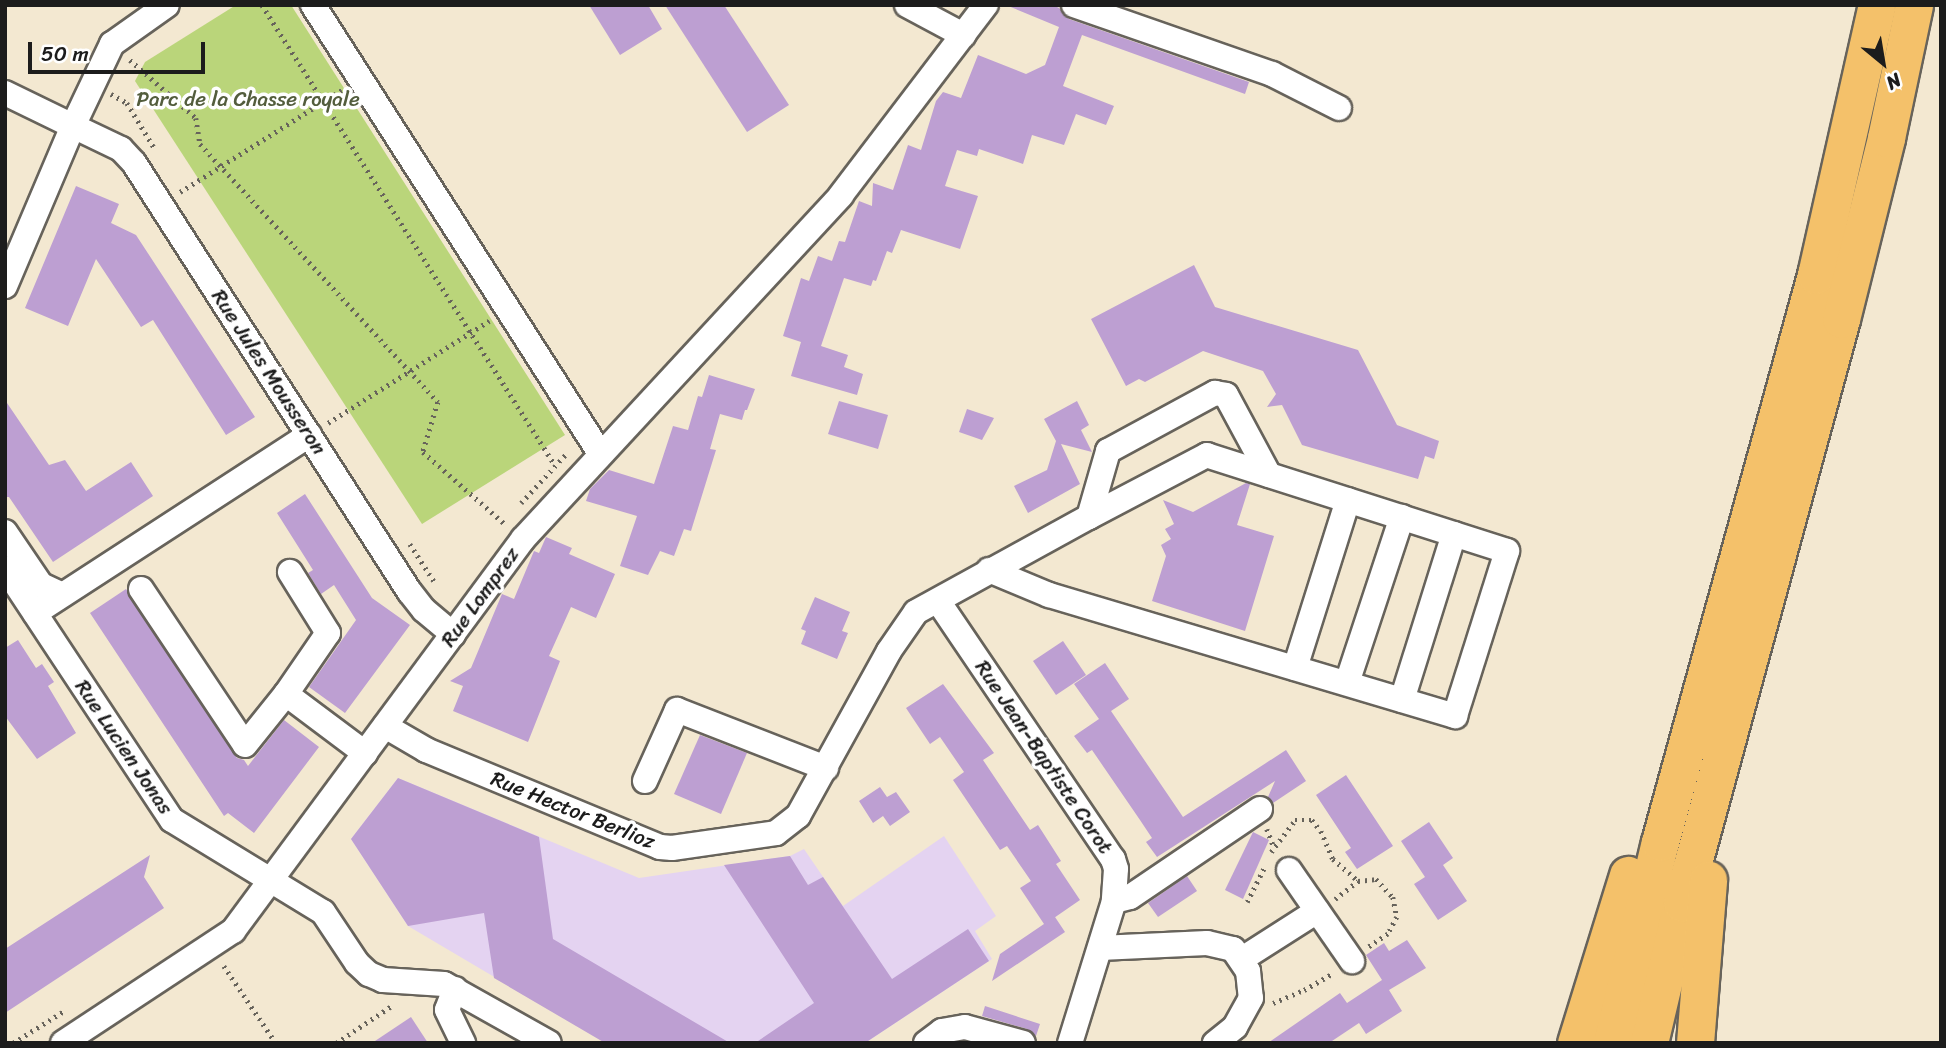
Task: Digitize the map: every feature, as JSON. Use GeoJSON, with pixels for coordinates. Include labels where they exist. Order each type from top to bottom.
{"type":"FeatureCollection","features":[{"type":"Feature","properties":{"kind":"highway"},"geometry":{"type":"LineString","coordinates":[[1612,1043],[1660,842],[1816,275],[1877,5]]}},
{"type":"Feature","properties":{"kind":"highway"},"geometry":{"type":"LineString","coordinates":[[1649,1043],[1718,768],[1839,330],[1883,150],[1914,5]]}},
{"type":"Feature","properties":{"kind":"highway"},"geometry":{"type":"LineString","coordinates":[[1576,1043],[1666,751],[1713,649]]}},
{"type":"Feature","properties":{"kind":"highway"},"geometry":{"type":"LineString","coordinates":[[1695,1043],[1702,923],[1718,768]]}},
{"type":"Feature","properties":{"kind":"street"},"geometry":{"type":"LineString","coordinates":[[5,286],[73,126],[112,44],[167,5]]}},
{"type":"Feature","properties":{"kind":"street"},"geometry":{"type":"LineString","coordinates":[[313,5],[593,443]]}},
{"type":"Feature","properties":{"kind":"street"},"geometry":{"type":"LineString","coordinates":[[907,5],[963,35]]}},
{"type":"Feature","properties":{"kind":"street","name":"Rue Lomprez"},"geometry":{"type":"LineString","coordinates":[[63,1043],[233,931],[593,443],[827,210],[986,5]]}},
{"type":"Feature","properties":{"kind":"street"},"geometry":{"type":"LineString","coordinates":[[1074,5],[1272,74],[1339,108]]}},
{"type":"Feature","properties":{"kind":"street","name":"Rue Jules Mousseron"},"geometry":{"type":"LineString","coordinates":[[5,93],[121,149],[161,204],[409,591],[430,616],[453,634]]}},
{"type":"Feature","properties":{"kind":"street"},"geometry":{"type":"LineString","coordinates":[[1089,517],[1108,451],[1215,393],[1226,395],[1269,475]]}},
{"type":"Feature","properties":{"kind":"street"},"geometry":{"type":"LineString","coordinates":[[35,613],[309,435]]}},
{"type":"Feature","properties":{"kind":"street","name":"Rue Hector Berlioz"},"geometry":{"type":"LineString","coordinates":[[385,726],[426,750],[667,848],[782,830],[799,816],[903,628],[916,612],[989,570],[1207,455],[1507,551],[1455,716],[1402,700]]}},
{"type":"Feature","properties":{"kind":"street"},"geometry":{"type":"LineString","coordinates":[[1296,668],[1348,500]]}},
{"type":"Feature","properties":{"kind":"street"},"geometry":{"type":"LineString","coordinates":[[1347,683],[1402,517]]}},
{"type":"Feature","properties":{"kind":"street"},"geometry":{"type":"LineString","coordinates":[[5,532],[41,585],[62,596]]}},
{"type":"Feature","properties":{"kind":"street"},"geometry":{"type":"LineString","coordinates":[[989,570],[1049,595],[1402,700],[1454,534]]}},
{"type":"Feature","properties":{"kind":"street","name":"Rue Lucien Jonas"},"geometry":{"type":"LineString","coordinates":[[5,568],[167,814],[270,881]]}},
{"type":"Feature","properties":{"kind":"street"},"geometry":{"type":"LineString","coordinates":[[141,589],[245,745],[286,694],[328,633],[290,572]]}},
{"type":"Feature","properties":{"kind":"street","name":"Rue Jean-Baptiste Corot"},"geometry":{"type":"LineString","coordinates":[[938,601],[1113,859],[1118,879],[1114,901],[1070,1043]]}},
{"type":"Feature","properties":{"kind":"street"},"geometry":{"type":"LineString","coordinates":[[286,694],[365,753]]}},
{"type":"Feature","properties":{"kind":"street"},"geometry":{"type":"LineString","coordinates":[[645,780],[677,710],[826,768]]}},
{"type":"Feature","properties":{"kind":"street"},"geometry":{"type":"LineString","coordinates":[[1114,901],[1130,897],[1260,809]]}},
{"type":"Feature","properties":{"kind":"street"},"geometry":{"type":"LineString","coordinates":[[1289,870],[1352,961]]}},
{"type":"Feature","properties":{"kind":"street"},"geometry":{"type":"LineString","coordinates":[[270,881],[328,917],[353,957],[369,974],[383,980],[428,981],[456,989],[549,1043]]}},
{"type":"Feature","properties":{"kind":"street"},"geometry":{"type":"LineString","coordinates":[[1242,959],[1317,911]]}},
{"type":"Feature","properties":{"kind":"street"},"geometry":{"type":"LineString","coordinates":[[1100,948],[1216,944],[1233,949],[1242,959],[1252,979],[1251,998],[1235,1027],[1215,1043]]}},
{"type":"Feature","properties":{"kind":"street"},"geometry":{"type":"LineString","coordinates":[[456,989],[447,1010],[463,1043]]}},
{"type":"Feature","properties":{"kind":"street"},"geometry":{"type":"LineString","coordinates":[[926,1043],[942,1031],[965,1027],[1023,1043]]}},
{"type":"Feature","properties":{"kind":"path"},"geometry":{"type":"LineString","coordinates":[[262,5],[555,465],[593,443]]}},
{"type":"Feature","properties":{"kind":"path"},"geometry":{"type":"LineString","coordinates":[[112,44],[196,118],[200,144],[223,165],[438,402],[423,452],[505,524]]}},
{"type":"Feature","properties":{"kind":"path"},"geometry":{"type":"LineString","coordinates":[[161,204],[360,79]]}},
{"type":"Feature","properties":{"kind":"path"},"geometry":{"type":"LineString","coordinates":[[309,435],[508,309]]}},
{"type":"Feature","properties":{"kind":"path"},"geometry":{"type":"LineString","coordinates":[[1260,809],[1274,848],[1289,870]]}},
{"type":"Feature","properties":{"kind":"path"},"geometry":{"type":"LineString","coordinates":[[211,947],[276,1043]]}},
{"type":"Feature","properties":{"kind":"path"},"geometry":{"type":"LineString","coordinates":[[336,1043],[428,981]]}},
{"type":"Feature","properties":{"kind":"shaded area"},"geometry":{"type":"Polygon","coordinates":[[[398,778],[639,878],[790,856],[804,849],[843,906],[944,836],[996,916],[975,931],[992,959],[865,1043],[606,1043],[408,926],[351,839],[398,778]]]}},
{"type":"Feature","properties":{"kind":"green space","name":"Parc de la Chasse royale"},"geometry":{"type":"Polygon","coordinates":[[[236,5],[291,5],[565,435],[422,524],[135,81],[145,62],[236,5]]]}},
{"type":"Feature","properties":{"kind":"building"},"geometry":{"type":"Polygon","coordinates":[[[589,5],[648,5],[662,29],[620,55],[589,5]]]}},
{"type":"Feature","properties":{"kind":"building"},"geometry":{"type":"Polygon","coordinates":[[[665,5],[724,5],[789,105],[747,132],[665,5]]]}},
{"type":"Feature","properties":{"kind":"building"},"geometry":{"type":"Polygon","coordinates":[[[1006,5],[1053,5],[1069,19],[1249,82],[1245,94],[1082,35],[1063,86],[1114,106],[1106,125],[1076,114],[1064,145],[1032,135],[1023,164],[979,149],[977,156],[957,150],[945,186],[978,196],[960,249],[901,230],[892,253],[887,251],[876,281],[873,280],[871,286],[844,278],[821,346],[848,355],[844,367],[863,374],[857,395],[791,376],[801,342],[783,336],[801,278],[809,281],[818,256],[832,261],[839,241],[845,242],[859,201],[872,206],[873,183],[893,190],[908,145],[921,150],[936,101],[943,92],[961,98],[978,55],[1026,74],[1045,65],[1059,27],[1006,5]]]}},
{"type":"Feature","properties":{"kind":"building"},"geometry":{"type":"Polygon","coordinates":[[[76,186],[119,204],[111,223],[136,235],[255,417],[226,435],[153,320],[141,327],[96,259],[68,326],[25,308],[76,186]]]}},
{"type":"Feature","properties":{"kind":"building"},"geometry":{"type":"Polygon","coordinates":[[[1194,265],[1215,307],[1358,350],[1397,425],[1439,441],[1434,459],[1425,456],[1418,479],[1302,445],[1282,405],[1267,407],[1276,394],[1263,371],[1203,351],[1145,382],[1139,379],[1126,386],[1091,319],[1194,265]]]}},
{"type":"Feature","properties":{"kind":"building"},"geometry":{"type":"Polygon","coordinates":[[[709,375],[755,389],[742,420],[720,414],[710,449],[716,450],[691,531],[684,529],[674,556],[660,551],[648,575],[620,566],[637,516],[586,501],[590,489],[609,470],[654,484],[673,426],[688,430],[698,396],[702,397],[709,375]]]}},
{"type":"Feature","properties":{"kind":"building"},"geometry":{"type":"Polygon","coordinates":[[[5,400],[49,465],[65,460],[86,491],[131,462],[153,496],[53,562],[9,497],[5,497],[5,400]]]}},
{"type":"Feature","properties":{"kind":"building"},"geometry":{"type":"Polygon","coordinates":[[[839,401],[888,415],[878,449],[828,434],[839,401]]]}},
{"type":"Feature","properties":{"kind":"building"},"geometry":{"type":"Polygon","coordinates":[[[1077,401],[1089,425],[1081,430],[1092,452],[1061,444],[1080,484],[1028,513],[1014,486],[1047,470],[1056,441],[1044,419],[1077,401]]]}},
{"type":"Feature","properties":{"kind":"building"},"geometry":{"type":"Polygon","coordinates":[[[967,409],[994,418],[982,440],[959,432],[967,409]]]}},
{"type":"Feature","properties":{"kind":"building"},"geometry":{"type":"Polygon","coordinates":[[[1246,483],[1250,484],[1237,525],[1274,536],[1245,631],[1152,601],[1166,556],[1161,545],[1171,539],[1165,529],[1174,524],[1163,500],[1193,512],[1246,483]]]}},
{"type":"Feature","properties":{"kind":"building"},"geometry":{"type":"Polygon","coordinates":[[[305,494],[372,598],[410,625],[345,713],[309,687],[356,620],[334,585],[321,594],[308,573],[313,570],[277,513],[305,494]]]}},
{"type":"Feature","properties":{"kind":"building"},"geometry":{"type":"Polygon","coordinates":[[[546,537],[572,548],[569,554],[615,574],[596,618],[571,607],[549,656],[560,661],[528,742],[453,711],[463,686],[450,681],[471,668],[502,594],[514,599],[534,551],[539,553],[546,537]]]}},
{"type":"Feature","properties":{"kind":"building"},"geometry":{"type":"Polygon","coordinates":[[[126,589],[237,758],[244,760],[248,766],[284,720],[319,747],[254,833],[228,813],[224,816],[90,613],[126,589]]]}},
{"type":"Feature","properties":{"kind":"building"},"geometry":{"type":"Polygon","coordinates":[[[815,597],[850,612],[842,631],[848,633],[837,659],[801,644],[806,631],[801,629],[815,597]]]}},
{"type":"Feature","properties":{"kind":"building"},"geometry":{"type":"Polygon","coordinates":[[[18,640],[36,668],[42,664],[54,682],[48,686],[76,733],[37,759],[5,716],[5,648],[18,640]]]}},
{"type":"Feature","properties":{"kind":"building"},"geometry":{"type":"Polygon","coordinates":[[[1063,641],[1086,675],[1056,695],[1033,661],[1063,641]]]}},
{"type":"Feature","properties":{"kind":"building"},"geometry":{"type":"Polygon","coordinates":[[[1105,663],[1129,699],[1111,711],[1183,817],[1286,750],[1306,781],[1273,803],[1268,797],[1275,781],[1157,857],[1146,842],[1152,838],[1092,750],[1087,753],[1074,736],[1099,719],[1074,684],[1105,663]]]}},
{"type":"Feature","properties":{"kind":"building"},"geometry":{"type":"Polygon","coordinates":[[[943,684],[994,753],[983,760],[1030,830],[1038,825],[1061,861],[1056,864],[1080,900],[1055,917],[1065,932],[992,981],[1000,954],[1044,924],[1020,888],[1031,881],[1007,846],[1000,850],[953,780],[964,772],[940,737],[930,744],[906,708],[943,684]]]}},
{"type":"Feature","properties":{"kind":"building"},"geometry":{"type":"Polygon","coordinates":[[[700,735],[747,753],[721,814],[674,794],[700,735]]]}},
{"type":"Feature","properties":{"kind":"building"},"geometry":{"type":"Polygon","coordinates":[[[1346,775],[1393,846],[1357,869],[1345,852],[1351,848],[1316,795],[1346,775]]]}},
{"type":"Feature","properties":{"kind":"building"},"geometry":{"type":"Polygon","coordinates":[[[398,778],[539,837],[553,939],[730,1043],[605,1043],[494,978],[484,913],[408,926],[351,839],[398,778]]]}},
{"type":"Feature","properties":{"kind":"building"},"geometry":{"type":"Polygon","coordinates":[[[880,787],[887,797],[896,792],[910,812],[890,826],[883,816],[873,823],[859,801],[880,787]]]}},
{"type":"Feature","properties":{"kind":"building"},"geometry":{"type":"Polygon","coordinates":[[[1429,822],[1453,858],[1443,865],[1467,901],[1438,920],[1414,884],[1425,877],[1401,841],[1429,822]]]}},
{"type":"Feature","properties":{"kind":"building"},"geometry":{"type":"Polygon","coordinates":[[[1253,832],[1269,840],[1243,899],[1225,890],[1253,832]]]}},
{"type":"Feature","properties":{"kind":"building"},"geometry":{"type":"Polygon","coordinates":[[[150,855],[144,877],[164,908],[5,1013],[5,949],[150,855]]]}},
{"type":"Feature","properties":{"kind":"building"},"geometry":{"type":"Polygon","coordinates":[[[790,856],[808,885],[823,877],[892,979],[968,929],[989,961],[865,1043],[755,1043],[814,1003],[724,865],[790,856]]]}},
{"type":"Feature","properties":{"kind":"building"},"geometry":{"type":"Polygon","coordinates":[[[1187,876],[1197,891],[1158,917],[1148,903],[1187,876]]]}},
{"type":"Feature","properties":{"kind":"building"},"geometry":{"type":"Polygon","coordinates":[[[1407,940],[1426,968],[1389,990],[1402,1011],[1366,1034],[1359,1023],[1329,1043],[1268,1043],[1340,993],[1347,1003],[1382,980],[1366,955],[1384,943],[1389,951],[1407,940]]]}},
{"type":"Feature","properties":{"kind":"building"},"geometry":{"type":"Polygon","coordinates":[[[985,1006],[1040,1024],[1036,1036],[1027,1029],[982,1016],[985,1006]]]}},
{"type":"Feature","properties":{"kind":"building"},"geometry":{"type":"Polygon","coordinates":[[[411,1017],[428,1043],[372,1043],[411,1017]]]}}]}
